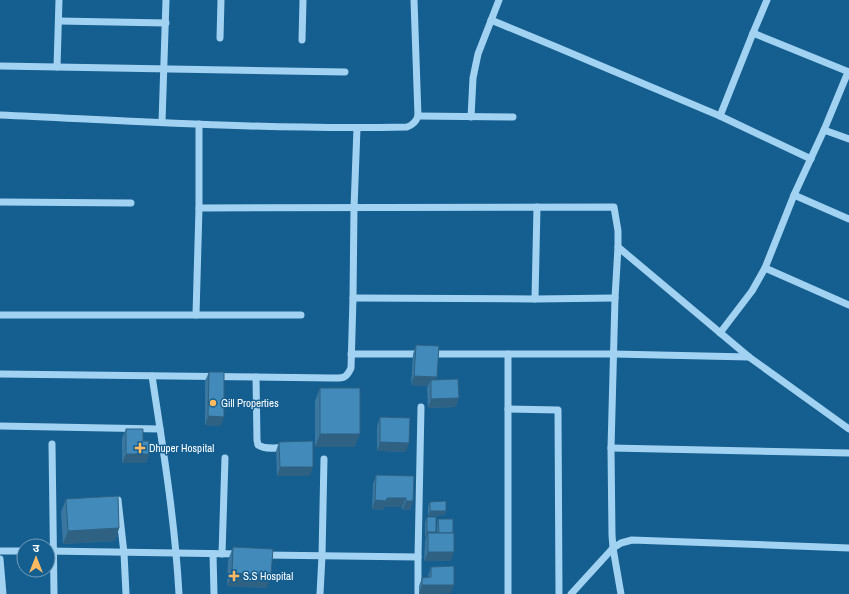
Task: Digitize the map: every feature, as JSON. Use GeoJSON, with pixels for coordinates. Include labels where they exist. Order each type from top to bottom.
{"type":"FeatureCollection","features":[{"type":"Feature","properties":{"kind":"street"},"geometry":{"type":"LineString","coordinates":[[57,67],[59,0]]}},
{"type":"Feature","properties":{"kind":"street"},"geometry":{"type":"LineString","coordinates":[[162,122],[166,0]]}},
{"type":"Feature","properties":{"kind":"street"},"geometry":{"type":"LineString","coordinates":[[220,38],[221,0]]}},
{"type":"Feature","properties":{"kind":"street"},"geometry":{"type":"LineString","coordinates":[[302,40],[303,0]]}},
{"type":"Feature","properties":{"kind":"street"},"geometry":{"type":"LineString","coordinates":[[0,115],[199,124],[357,128],[412,126],[418,116],[414,0]]}},
{"type":"Feature","properties":{"kind":"street"},"geometry":{"type":"LineString","coordinates":[[471,117],[473,78],[477,58],[499,0]]}},
{"type":"Feature","properties":{"kind":"street"},"geometry":{"type":"LineString","coordinates":[[720,116],[767,0]]}},
{"type":"Feature","properties":{"kind":"street"},"geometry":{"type":"LineString","coordinates":[[491,20],[720,116],[811,159]]}},
{"type":"Feature","properties":{"kind":"street"},"geometry":{"type":"LineString","coordinates":[[59,22],[166,23]]}},
{"type":"Feature","properties":{"kind":"street"},"geometry":{"type":"LineString","coordinates":[[720,333],[752,292],[765,268],[794,195],[849,72],[753,33]]}},
{"type":"Feature","properties":{"kind":"street"},"geometry":{"type":"LineString","coordinates":[[0,66],[345,72]]}},
{"type":"Feature","properties":{"kind":"street"},"geometry":{"type":"LineString","coordinates":[[418,116],[513,118]]}},
{"type":"Feature","properties":{"kind":"street"},"geometry":{"type":"LineString","coordinates":[[196,315],[199,208],[199,124]]}},
{"type":"Feature","properties":{"kind":"street"},"geometry":{"type":"LineString","coordinates":[[0,374],[341,378],[348,375],[351,368],[357,128]]}},
{"type":"Feature","properties":{"kind":"street"},"geometry":{"type":"LineString","coordinates":[[824,130],[849,139]]}},
{"type":"Feature","properties":{"kind":"street"},"geometry":{"type":"LineString","coordinates":[[794,195],[849,219]]}},
{"type":"Feature","properties":{"kind":"street"},"geometry":{"type":"LineString","coordinates":[[0,202],[131,203]]}},
{"type":"Feature","properties":{"kind":"street"},"geometry":{"type":"LineString","coordinates":[[535,299],[537,207]]}},
{"type":"Feature","properties":{"kind":"street"},"geometry":{"type":"LineString","coordinates":[[199,208],[614,207],[618,231],[618,247],[615,298],[611,448],[613,548],[621,594]]}},
{"type":"Feature","properties":{"kind":"street"},"geometry":{"type":"LineString","coordinates":[[618,247],[749,357],[849,429]]}},
{"type":"Feature","properties":{"kind":"street"},"geometry":{"type":"LineString","coordinates":[[765,268],[849,305]]}},
{"type":"Feature","properties":{"kind":"street"},"geometry":{"type":"LineString","coordinates":[[353,298],[615,298]]}},
{"type":"Feature","properties":{"kind":"street"},"geometry":{"type":"LineString","coordinates":[[0,314],[301,315]]}},
{"type":"Feature","properties":{"kind":"street"},"geometry":{"type":"LineString","coordinates":[[351,354],[614,354],[749,357]]}},
{"type":"Feature","properties":{"kind":"street"},"geometry":{"type":"LineString","coordinates":[[508,354],[508,594]]}},
{"type":"Feature","properties":{"kind":"street"},"geometry":{"type":"LineString","coordinates":[[152,376],[177,553],[180,594]]}},
{"type":"Feature","properties":{"kind":"street"},"geometry":{"type":"LineString","coordinates":[[256,377],[258,445],[267,448],[293,447]]}},
{"type":"Feature","properties":{"kind":"street"},"geometry":{"type":"LineString","coordinates":[[418,594],[421,407]]}},
{"type":"Feature","properties":{"kind":"street"},"geometry":{"type":"LineString","coordinates":[[508,408],[558,410],[559,594]]}},
{"type":"Feature","properties":{"kind":"street"},"geometry":{"type":"LineString","coordinates":[[0,426],[160,429]]}},
{"type":"Feature","properties":{"kind":"street"},"geometry":{"type":"LineString","coordinates":[[51,538],[52,444]]}},
{"type":"Feature","properties":{"kind":"street"},"geometry":{"type":"LineString","coordinates":[[611,448],[849,453]]}},
{"type":"Feature","properties":{"kind":"street"},"geometry":{"type":"LineString","coordinates":[[222,554],[225,458]]}},
{"type":"Feature","properties":{"kind":"street"},"geometry":{"type":"LineString","coordinates":[[320,594],[324,458]]}},
{"type":"Feature","properties":{"kind":"street"},"geometry":{"type":"LineString","coordinates":[[118,500],[124,553],[126,594]]}},
{"type":"Feature","properties":{"kind":"street"},"geometry":{"type":"LineString","coordinates":[[571,594],[613,548],[621,543],[632,540],[849,548]]}},
{"type":"Feature","properties":{"kind":"street"},"geometry":{"type":"LineString","coordinates":[[0,551],[16,551]]}},
{"type":"Feature","properties":{"kind":"street"},"geometry":{"type":"LineString","coordinates":[[56,551],[245,554]]}},
{"type":"Feature","properties":{"kind":"street"},"geometry":{"type":"LineString","coordinates":[[213,554],[214,594]]}},
{"type":"Feature","properties":{"kind":"street"},"geometry":{"type":"LineString","coordinates":[[260,554],[418,557]]}},
{"type":"Feature","properties":{"kind":"street"},"geometry":{"type":"LineString","coordinates":[[0,559],[3,594]]}},
{"type":"Feature","properties":{"kind":"street"},"geometry":{"type":"LineString","coordinates":[[53,578],[54,594]]}},
{"type":"Feature","properties":{"kind":"building"},"geometry":{"type":"Polygon","coordinates":[[[416,345],[439,346],[437,377],[414,376],[416,345]]]}},
{"type":"Feature","properties":{"kind":"building","name":"Gill Properties"},"geometry":{"type":"Polygon","coordinates":[[[209,372],[224,372],[224,417],[208,416],[209,372]]]}},
{"type":"Feature","properties":{"kind":"building"},"geometry":{"type":"Polygon","coordinates":[[[458,379],[459,398],[431,399],[431,380],[458,379]]]}},
{"type":"Feature","properties":{"kind":"building"},"geometry":{"type":"Polygon","coordinates":[[[320,388],[360,388],[360,434],[320,434],[320,388]]]}},
{"type":"Feature","properties":{"kind":"building"},"geometry":{"type":"Polygon","coordinates":[[[380,417],[410,418],[409,443],[380,442],[380,417]]]}},
{"type":"Feature","properties":{"kind":"building"},"geometry":{"type":"Polygon","coordinates":[[[126,429],[143,429],[143,441],[149,441],[149,454],[126,454],[126,429]]]}},
{"type":"Feature","properties":{"kind":"building"},"geometry":{"type":"Polygon","coordinates":[[[313,441],[313,467],[280,467],[279,442],[313,441]]]}},
{"type":"Feature","properties":{"kind":"building"},"geometry":{"type":"Polygon","coordinates":[[[376,475],[414,476],[413,501],[406,501],[406,498],[387,498],[386,501],[375,500],[376,475]]]}},
{"type":"Feature","properties":{"kind":"building"},"geometry":{"type":"Polygon","coordinates":[[[118,496],[119,528],[68,531],[66,499],[118,496]]]}},
{"type":"Feature","properties":{"kind":"building"},"geometry":{"type":"Polygon","coordinates":[[[446,501],[446,511],[430,511],[430,502],[446,501]]]}},
{"type":"Feature","properties":{"kind":"building"},"geometry":{"type":"Polygon","coordinates":[[[427,517],[436,517],[436,532],[427,532],[427,517]]]}},
{"type":"Feature","properties":{"kind":"building"},"geometry":{"type":"Polygon","coordinates":[[[438,519],[453,519],[453,533],[439,533],[438,519]]]}},
{"type":"Feature","properties":{"kind":"building"},"geometry":{"type":"Polygon","coordinates":[[[428,533],[454,533],[454,552],[428,552],[428,533]]]}},
{"type":"Feature","properties":{"kind":"building"},"geometry":{"type":"Polygon","coordinates":[[[233,547],[273,549],[271,575],[232,573],[233,547]]]}},
{"type":"Feature","properties":{"kind":"building"},"geometry":{"type":"Polygon","coordinates":[[[454,566],[454,585],[422,585],[422,578],[431,577],[431,567],[454,566]]]}},
{"type":"Feature","properties":{"kind":"place","name":"Gill Properties"},"geometry":{"type":"Point","coordinates":[213,403]}},
{"type":"Feature","properties":{"kind":"place","name":"Dhuper Hospital"},"geometry":{"type":"Point","coordinates":[140,448]}},
{"type":"Feature","properties":{"kind":"place","name":"S.S Hospital"},"geometry":{"type":"Point","coordinates":[234,576]}}]}
